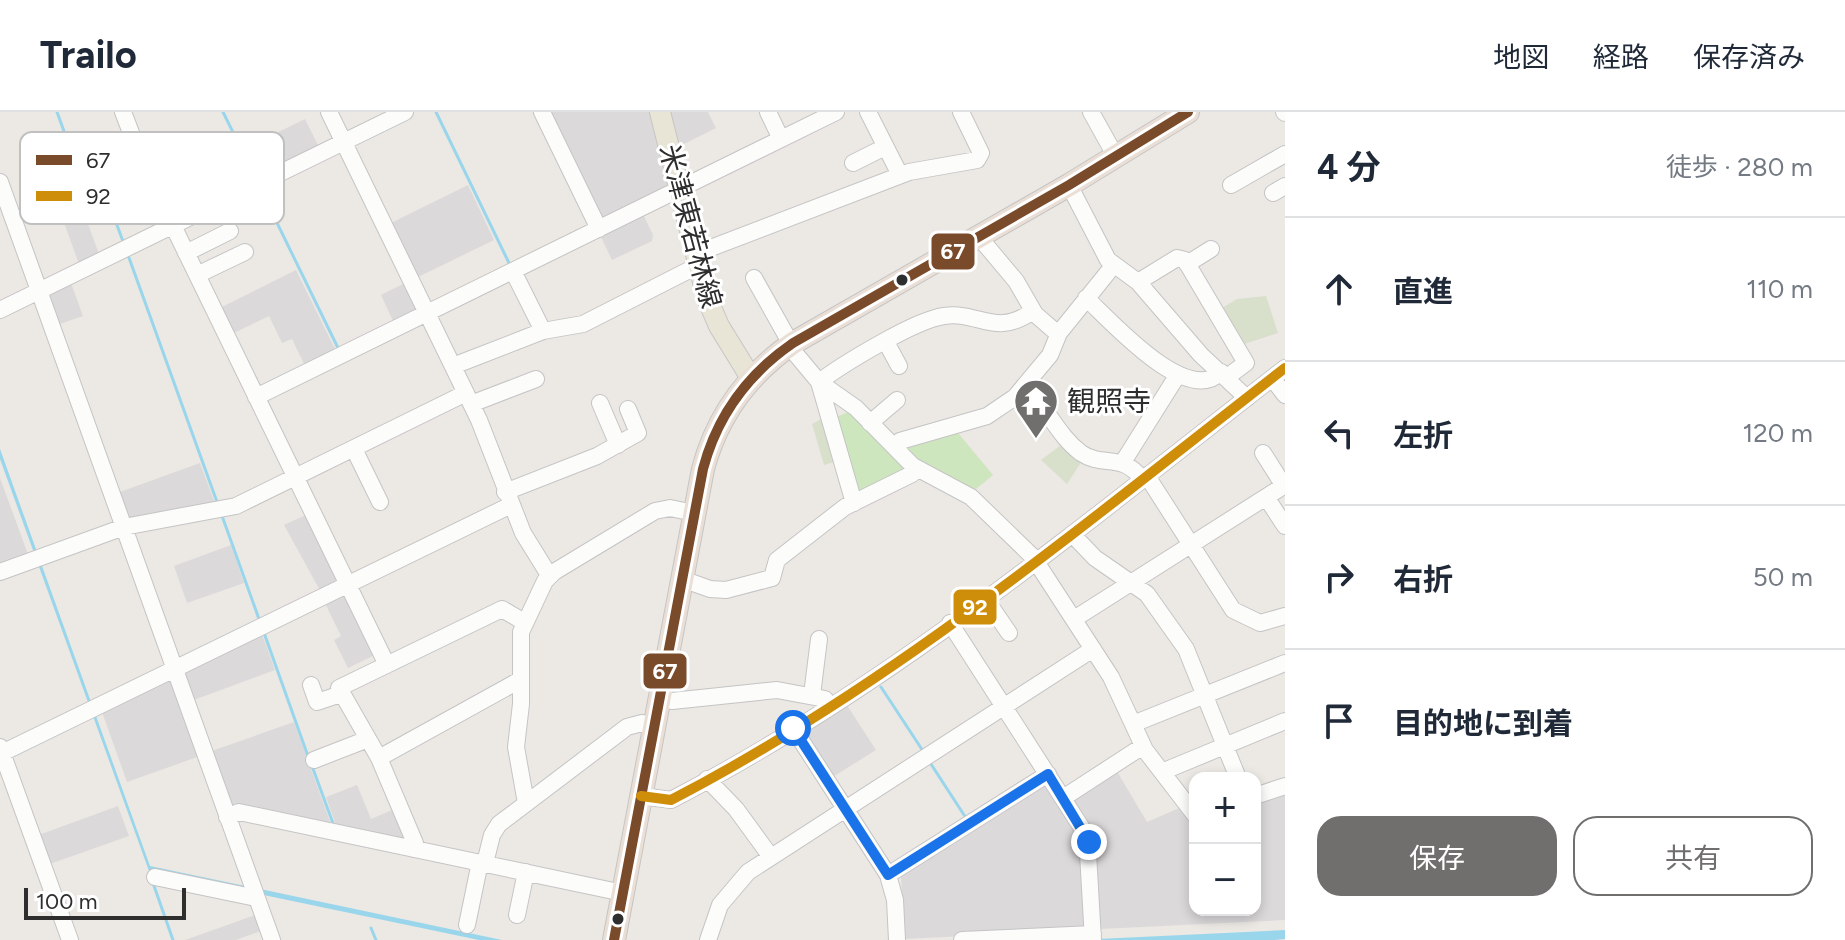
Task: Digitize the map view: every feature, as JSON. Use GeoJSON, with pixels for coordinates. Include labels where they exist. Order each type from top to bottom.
{"type":"FeatureCollection","features":[{"type":"Feature","properties":{"kind":"highway"},"geometry":{"type":"LineString","coordinates":[[614,940],[694,513],[714,437],[729,406],[751,378],[790,345],[1069,185],[1188,112]]}},
{"type":"Feature","properties":{"kind":"main road","name":"米津東若林線"},"geometry":{"type":"LineString","coordinates":[[660,112],[696,260],[719,326],[751,378]]}},
{"type":"Feature","properties":{"kind":"street"},"geometry":{"type":"LineString","coordinates":[[123,112],[131,132]]}},
{"type":"Feature","properties":{"kind":"street"},"geometry":{"type":"LineString","coordinates":[[329,112],[469,399],[525,538],[549,575]]}},
{"type":"Feature","properties":{"kind":"street"},"geometry":{"type":"LineString","coordinates":[[284,172],[405,112]]}},
{"type":"Feature","properties":{"kind":"street"},"geometry":{"type":"LineString","coordinates":[[542,112],[599,229]]}},
{"type":"Feature","properties":{"kind":"street"},"geometry":{"type":"LineString","coordinates":[[768,112],[781,139]]}},
{"type":"Feature","properties":{"kind":"street"},"geometry":{"type":"LineString","coordinates":[[256,397],[836,112]]}},
{"type":"Feature","properties":{"kind":"street"},"geometry":{"type":"LineString","coordinates":[[868,112],[900,175]]}},
{"type":"Feature","properties":{"kind":"street"},"geometry":{"type":"LineString","coordinates":[[453,366],[543,331],[583,324],[696,260],[900,175],[977,160],[981,153],[961,112]]}},
{"type":"Feature","properties":{"kind":"street"},"geometry":{"type":"LineString","coordinates":[[1091,112],[1116,157]]}},
{"type":"Feature","properties":{"kind":"street"},"geometry":{"type":"LineString","coordinates":[[853,163],[885,147]]}},
{"type":"Feature","properties":{"kind":"street"},"geometry":{"type":"LineString","coordinates":[[1231,185],[1285,154]]}},
{"type":"Feature","properties":{"kind":"street"},"geometry":{"type":"LineString","coordinates":[[0,182],[272,940]]}},
{"type":"Feature","properties":{"kind":"street"},"geometry":{"type":"LineString","coordinates":[[1069,185],[1113,266],[1138,282],[1201,355],[1247,398]]}},
{"type":"Feature","properties":{"kind":"street"},"geometry":{"type":"LineString","coordinates":[[0,310],[177,224]]}},
{"type":"Feature","properties":{"kind":"street"},"geometry":{"type":"LineString","coordinates":[[173,226],[387,665]]}},
{"type":"Feature","properties":{"kind":"street"},"geometry":{"type":"LineString","coordinates":[[186,253],[230,231]]}},
{"type":"Feature","properties":{"kind":"street"},"geometry":{"type":"LineString","coordinates":[[979,237],[1016,281],[1033,311],[1058,334]]}},
{"type":"Feature","properties":{"kind":"street"},"geometry":{"type":"LineString","coordinates":[[1187,264],[1211,249]]}},
{"type":"Feature","properties":{"kind":"street"},"geometry":{"type":"LineString","coordinates":[[197,275],[245,252]]}},
{"type":"Feature","properties":{"kind":"street"},"geometry":{"type":"LineString","coordinates":[[1086,298],[1177,376],[1205,380],[1224,375],[1246,363],[1187,264],[1177,258],[1138,282]]}},
{"type":"Feature","properties":{"kind":"street"},"geometry":{"type":"LineString","coordinates":[[895,447],[900,441],[987,416],[1024,386],[1050,355],[1058,334],[1113,266]]}},
{"type":"Feature","properties":{"kind":"street"},"geometry":{"type":"LineString","coordinates":[[513,271],[543,331]]}},
{"type":"Feature","properties":{"kind":"street"},"geometry":{"type":"LineString","coordinates":[[754,278],[790,345],[819,382],[870,423],[915,467],[971,497],[1036,561],[1120,692],[1143,746],[1189,806]]}},
{"type":"Feature","properties":{"kind":"street"},"geometry":{"type":"LineString","coordinates":[[819,382],[850,359],[942,316],[998,325],[1033,311]]}},
{"type":"Feature","properties":{"kind":"street"},"geometry":{"type":"LineString","coordinates":[[886,342],[899,366]]}},
{"type":"Feature","properties":{"kind":"street"},"geometry":{"type":"LineString","coordinates":[[641,796],[671,800],[830,707],[1036,561],[1279,373],[1285,395]]}},
{"type":"Feature","properties":{"kind":"street"},"geometry":{"type":"LineString","coordinates":[[1123,462],[1177,376]]}},
{"type":"Feature","properties":{"kind":"street"},"geometry":{"type":"LineString","coordinates":[[0,572],[124,527],[236,506],[354,449],[469,399],[536,379]]}},
{"type":"Feature","properties":{"kind":"street"},"geometry":{"type":"LineString","coordinates":[[819,382],[854,503]]}},
{"type":"Feature","properties":{"kind":"street"},"geometry":{"type":"LineString","coordinates":[[1024,386],[1053,425],[1083,454],[1123,462],[1144,477],[1233,610],[1260,623],[1285,616]]}},
{"type":"Feature","properties":{"kind":"street"},"geometry":{"type":"LineString","coordinates":[[870,423],[897,400]]}},
{"type":"Feature","properties":{"kind":"street"},"geometry":{"type":"LineString","coordinates":[[600,403],[618,445]]}},
{"type":"Feature","properties":{"kind":"street"},"geometry":{"type":"LineString","coordinates":[[70,940],[1,751],[347,584],[508,498],[618,445],[638,433],[628,409]]}},
{"type":"Feature","properties":{"kind":"street"},"geometry":{"type":"LineString","coordinates":[[354,449],[380,502]]}},
{"type":"Feature","properties":{"kind":"street"},"geometry":{"type":"LineString","coordinates":[[1074,619],[1284,485],[1263,453]]}},
{"type":"Feature","properties":{"kind":"street"},"geometry":{"type":"LineString","coordinates":[[682,579],[710,589],[726,590],[772,578],[777,560],[854,503],[912,474],[915,467]]}},
{"type":"Feature","properties":{"kind":"street"},"geometry":{"type":"LineString","coordinates":[[1266,497],[1285,526]]}},
{"type":"Feature","properties":{"kind":"street"},"geometry":{"type":"LineString","coordinates":[[526,803],[516,747],[524,622],[549,575],[655,511],[670,508],[694,513]]}},
{"type":"Feature","properties":{"kind":"street"},"geometry":{"type":"LineString","coordinates":[[1072,534],[1129,584],[1147,594],[1186,649],[1236,772]]}},
{"type":"Feature","properties":{"kind":"street"},"geometry":{"type":"LineString","coordinates":[[985,598],[1009,633]]}},
{"type":"Feature","properties":{"kind":"street"},"geometry":{"type":"LineString","coordinates":[[414,849],[415,843],[379,758],[339,688],[502,609],[524,622]]}},
{"type":"Feature","properties":{"kind":"street"},"geometry":{"type":"LineString","coordinates":[[950,623],[1089,842],[1093,937],[962,940]]}},
{"type":"Feature","properties":{"kind":"street"},"geometry":{"type":"LineString","coordinates":[[812,695],[819,639]]}},
{"type":"Feature","properties":{"kind":"street"},"geometry":{"type":"LineString","coordinates":[[708,940],[726,896],[740,879],[1093,649]]}},
{"type":"Feature","properties":{"kind":"street"},"geometry":{"type":"LineString","coordinates":[[1133,724],[1285,663]]}},
{"type":"Feature","properties":{"kind":"street"},"geometry":{"type":"LineString","coordinates":[[379,758],[520,680]]}},
{"type":"Feature","properties":{"kind":"street"},"geometry":{"type":"LineString","coordinates":[[311,685],[317,702],[341,694]]}},
{"type":"Feature","properties":{"kind":"street"},"geometry":{"type":"LineString","coordinates":[[660,698],[672,701],[786,690],[825,699],[830,707]]}},
{"type":"Feature","properties":{"kind":"street"},"geometry":{"type":"LineString","coordinates":[[1164,771],[1285,721]]}},
{"type":"Feature","properties":{"kind":"street"},"geometry":{"type":"LineString","coordinates":[[467,925],[493,831],[627,727],[642,723],[654,726]]}},
{"type":"Feature","properties":{"kind":"street"},"geometry":{"type":"LineString","coordinates":[[793,728],[888,875],[894,892],[897,940]]}},
{"type":"Feature","properties":{"kind":"street"},"geometry":{"type":"LineString","coordinates":[[314,760],[368,739]]}},
{"type":"Feature","properties":{"kind":"street"},"geometry":{"type":"LineString","coordinates":[[1063,798],[1143,746]]}},
{"type":"Feature","properties":{"kind":"street"},"geometry":{"type":"LineString","coordinates":[[888,875],[1048,774]]}},
{"type":"Feature","properties":{"kind":"street"},"geometry":{"type":"LineString","coordinates":[[707,779],[736,809],[771,857]]}},
{"type":"Feature","properties":{"kind":"street"},"geometry":{"type":"LineString","coordinates":[[1261,794],[1285,786]]}},
{"type":"Feature","properties":{"kind":"street"},"geometry":{"type":"LineString","coordinates":[[227,817],[239,812],[623,893]]}},
{"type":"Feature","properties":{"kind":"street"},"geometry":{"type":"LineString","coordinates":[[517,915],[526,872]]}},
{"type":"Feature","properties":{"kind":"street"},"geometry":{"type":"LineString","coordinates":[[155,877],[255,893]]}},
{"type":"Feature","properties":{"kind":"shaded area"},"geometry":{"type":"Polygon","coordinates":[[[546,112],[653,112],[673,187],[602,221],[546,112]]]}},
{"type":"Feature","properties":{"kind":"shaded area"},"geometry":{"type":"Polygon","coordinates":[[[670,112],[708,112],[716,128],[680,146],[670,112]]]}},
{"type":"Feature","properties":{"kind":"shaded area"},"geometry":{"type":"Polygon","coordinates":[[[305,119],[320,149],[284,166],[284,132],[279,132],[305,119]]]}},
{"type":"Feature","properties":{"kind":"shaded area"},"geometry":{"type":"Polygon","coordinates":[[[468,185],[494,240],[416,278],[389,224],[468,185]]]}},
{"type":"Feature","properties":{"kind":"shaded area"},"geometry":{"type":"Polygon","coordinates":[[[643,214],[653,235],[652,241],[612,260],[600,235],[643,214]]]}},
{"type":"Feature","properties":{"kind":"shaded area"},"geometry":{"type":"Polygon","coordinates":[[[65,224],[88,224],[100,257],[80,267],[65,224]]]}},
{"type":"Feature","properties":{"kind":"shaded area"},"geometry":{"type":"Polygon","coordinates":[[[296,270],[336,351],[305,366],[292,339],[282,343],[269,316],[230,335],[218,309],[296,270]]]}},
{"type":"Feature","properties":{"kind":"shaded area"},"geometry":{"type":"Polygon","coordinates":[[[407,282],[417,311],[394,323],[381,295],[407,282]]]}},
{"type":"Feature","properties":{"kind":"shaded area"},"geometry":{"type":"Polygon","coordinates":[[[71,283],[83,316],[57,325],[46,295],[71,283]]]}},
{"type":"Feature","properties":{"kind":"shaded area"},"geometry":{"type":"Polygon","coordinates":[[[200,463],[216,506],[130,522],[117,493],[200,463]]]}},
{"type":"Feature","properties":{"kind":"shaded area"},"geometry":{"type":"Polygon","coordinates":[[[0,478],[29,557],[0,567],[0,478]]]}},
{"type":"Feature","properties":{"kind":"shaded area"},"geometry":{"type":"Polygon","coordinates":[[[308,514],[343,584],[322,594],[284,525],[308,514]]]}},
{"type":"Feature","properties":{"kind":"shaded area"},"geometry":{"type":"Polygon","coordinates":[[[231,545],[244,583],[187,603],[174,566],[231,545]]]}},
{"type":"Feature","properties":{"kind":"shaded area"},"geometry":{"type":"Polygon","coordinates":[[[345,588],[377,654],[348,668],[334,640],[341,636],[323,599],[345,588]]]}},
{"type":"Feature","properties":{"kind":"shaded area"},"geometry":{"type":"Polygon","coordinates":[[[262,634],[275,670],[191,701],[181,673],[262,634]]]}},
{"type":"Feature","properties":{"kind":"shaded area"},"geometry":{"type":"Polygon","coordinates":[[[172,678],[200,756],[127,782],[102,712],[172,678]]]}},
{"type":"Feature","properties":{"kind":"shaded area"},"geometry":{"type":"Polygon","coordinates":[[[845,702],[876,750],[831,778],[801,728],[845,702]]]}},
{"type":"Feature","properties":{"kind":"shaded area"},"geometry":{"type":"Polygon","coordinates":[[[294,722],[332,827],[232,807],[209,752],[294,722]]]}},
{"type":"Feature","properties":{"kind":"shaded area"},"geometry":{"type":"Polygon","coordinates":[[[1115,768],[1147,822],[1184,806],[1189,812],[1189,916],[1261,916],[1261,798],[1285,790],[1285,920],[1100,929],[1071,799],[1115,768]]]}},
{"type":"Feature","properties":{"kind":"shaded area"},"geometry":{"type":"Polygon","coordinates":[[[1043,784],[1082,843],[1087,930],[904,939],[901,876],[1043,784]]]}},
{"type":"Feature","properties":{"kind":"shaded area"},"geometry":{"type":"Polygon","coordinates":[[[357,785],[371,819],[397,808],[410,840],[337,828],[326,797],[357,785]]]}},
{"type":"Feature","properties":{"kind":"shaded area"},"geometry":{"type":"Polygon","coordinates":[[[118,806],[129,836],[47,865],[36,836],[118,806]]]}},
{"type":"Feature","properties":{"kind":"shaded area"},"geometry":{"type":"Polygon","coordinates":[[[258,914],[264,930],[236,940],[185,940],[258,914]]]}},
{"type":"Feature","properties":{"kind":"green space"},"geometry":{"type":"Polygon","coordinates":[[[1266,296],[1278,333],[1241,345],[1222,308],[1237,299],[1266,296]]]}},
{"type":"Feature","properties":{"kind":"green space"},"geometry":{"type":"Polygon","coordinates":[[[851,411],[904,465],[906,471],[859,495],[836,417],[851,411]]]}},
{"type":"Feature","properties":{"kind":"green space"},"geometry":{"type":"Polygon","coordinates":[[[825,417],[838,461],[824,465],[812,424],[825,417]]]}},
{"type":"Feature","properties":{"kind":"green space"},"geometry":{"type":"Polygon","coordinates":[[[953,427],[993,475],[971,493],[915,462],[901,444],[953,427]]]}},
{"type":"Feature","properties":{"kind":"green space"},"geometry":{"type":"Polygon","coordinates":[[[1065,442],[1084,458],[1067,484],[1041,460],[1065,442]]]}},
{"type":"Feature","properties":{"kind":"water"},"geometry":{"type":"Polygon","coordinates":[[[0,449],[150,866],[502,940],[479,940],[149,871],[0,459],[0,449]]]}},
{"type":"Feature","properties":{"kind":"water"},"geometry":{"type":"Polygon","coordinates":[[[1285,930],[1285,939],[1274,940],[1077,940],[1285,930]]]}},
{"type":"Feature","properties":{"kind":"waterway"},"geometry":{"type":"LineString","coordinates":[[57,112],[64,132]]}},
{"type":"Feature","properties":{"kind":"waterway"},"geometry":{"type":"LineString","coordinates":[[223,112],[233,132]]}},
{"type":"Feature","properties":{"kind":"waterway"},"geometry":{"type":"LineString","coordinates":[[436,112],[509,263]]}},
{"type":"Feature","properties":{"kind":"waterway"},"geometry":{"type":"LineString","coordinates":[[117,224],[124,244]]}},
{"type":"Feature","properties":{"kind":"waterway"},"geometry":{"type":"LineString","coordinates":[[278,224],[338,348]]}},
{"type":"Feature","properties":{"kind":"waterway"},"geometry":{"type":"LineString","coordinates":[[128,255],[217,502]]}},
{"type":"Feature","properties":{"kind":"waterway"},"geometry":{"type":"LineString","coordinates":[[221,513],[259,619]]}},
{"type":"Feature","properties":{"kind":"waterway"},"geometry":{"type":"LineString","coordinates":[[263,630],[309,759]]}},
{"type":"Feature","properties":{"kind":"waterway"},"geometry":{"type":"LineString","coordinates":[[881,687],[923,751]]}},
{"type":"Feature","properties":{"kind":"waterway"},"geometry":{"type":"LineString","coordinates":[[929,761],[966,818]]}},
{"type":"Feature","properties":{"kind":"waterway"},"geometry":{"type":"LineString","coordinates":[[312,766],[334,826]]}},
{"type":"Feature","properties":{"kind":"waterway"},"geometry":{"type":"LineString","coordinates":[[153,883],[173,940]]}},
{"type":"Feature","properties":{"kind":"waterway"},"geometry":{"type":"LineString","coordinates":[[371,928],[376,940]]}},
{"type":"Feature","properties":{"kind":"transit line","name":"67"},"geometry":{"type":"LineString","coordinates":[[614,940],[703,469],[717,431],[736,398],[762,368],[793,343],[1069,185],[1188,112]]}},
{"type":"Feature","properties":{"kind":"transit line","name":"92"},"geometry":{"type":"LineString","coordinates":[[641,796],[671,800],[833,706],[1063,542],[1285,368]]}},
{"type":"Feature","properties":{"kind":"place","name":"観照寺"},"geometry":{"type":"Point","coordinates":[1036,440]}},
{"type":"Feature","properties":{"kind":"route"},"geometry":{"type":"LineString","coordinates":[[793,728],[888,875],[1048,774],[1089,842]]}}]}
